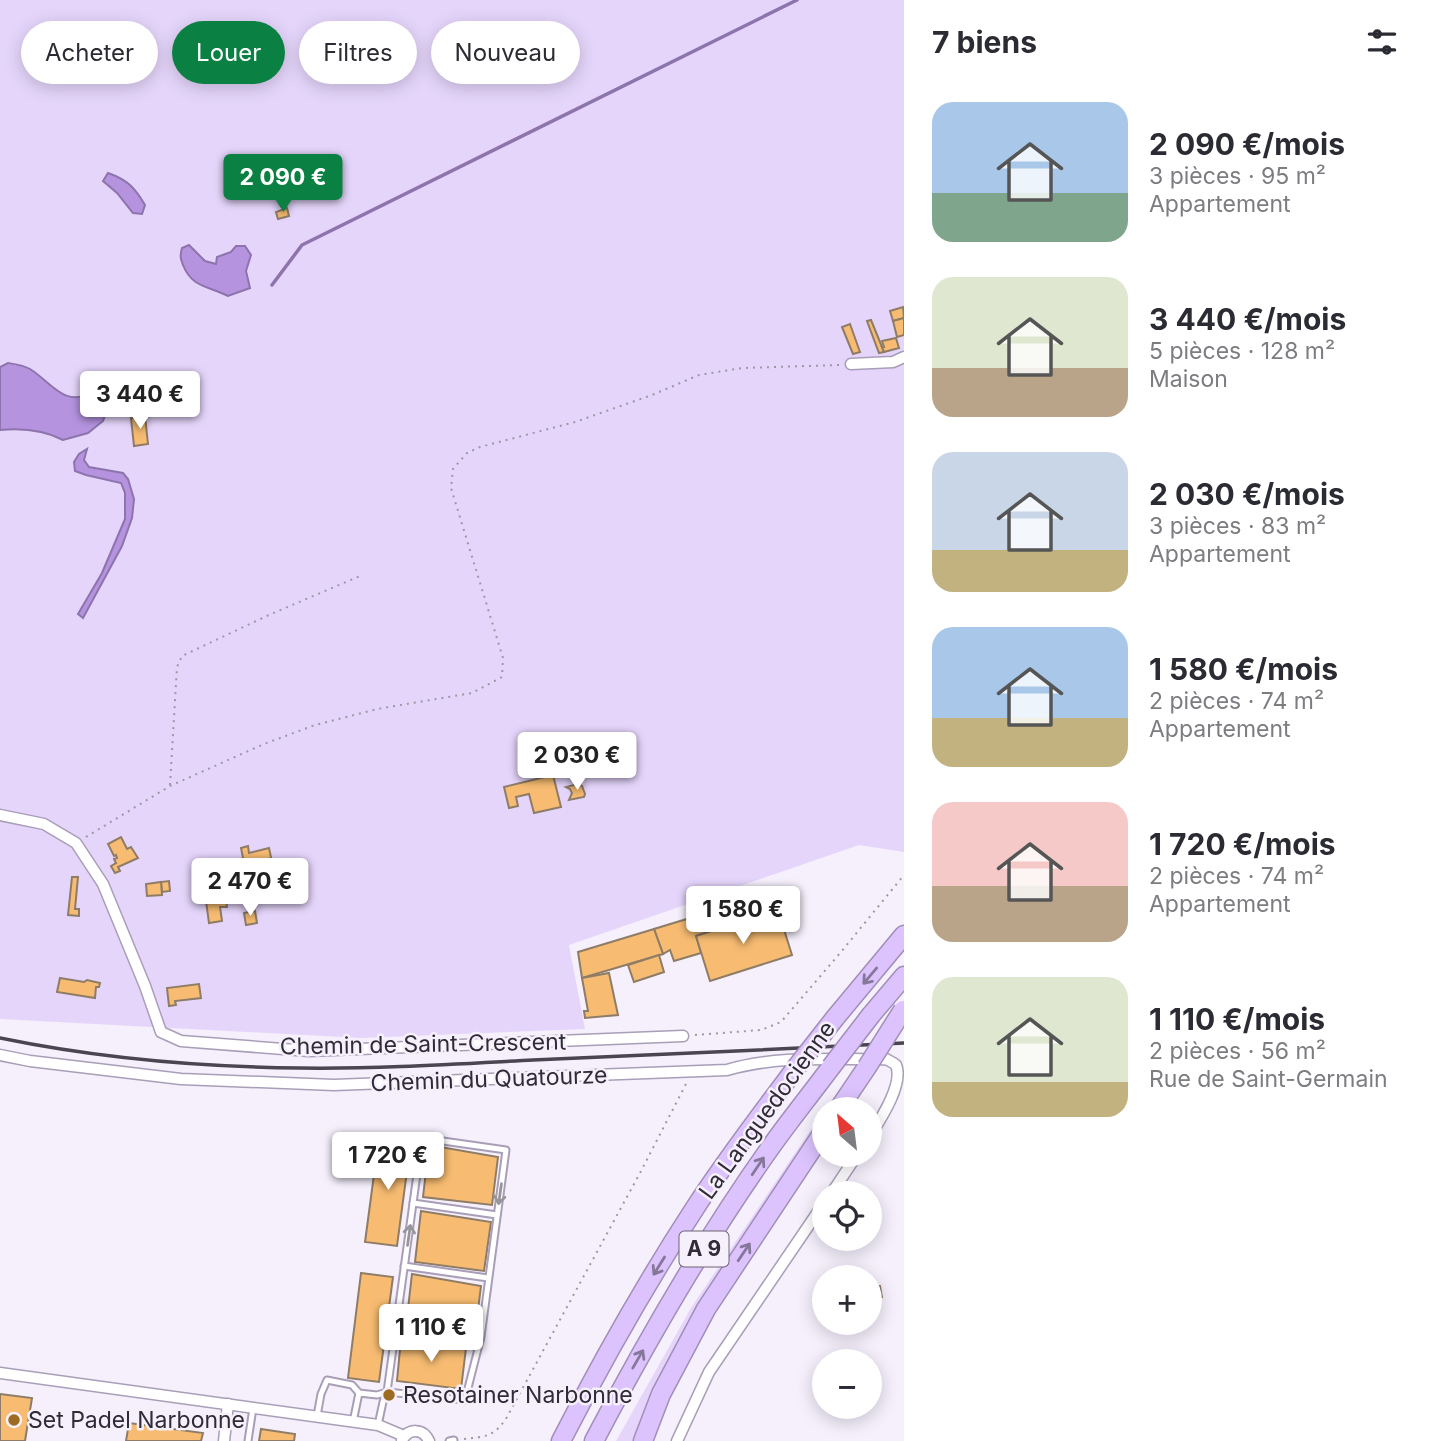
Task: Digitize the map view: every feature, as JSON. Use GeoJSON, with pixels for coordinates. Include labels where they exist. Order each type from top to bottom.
{"type":"FeatureCollection","features":[{"type":"Feature","properties":{"kind":"highway","name":"La Languedocienne"},"geometry":{"type":"LineString","coordinates":[[561,1441],[594,1376],[696,1207],[795,1069],[904,935]]}},
{"type":"Feature","properties":{"kind":"highway","name":"La Languedocienne"},"geometry":{"type":"LineString","coordinates":[[594,1441],[671,1301],[721,1221],[771,1147],[871,1015],[904,976]]}},
{"type":"Feature","properties":{"kind":"highway"},"geometry":{"type":"LineString","coordinates":[[847,1097],[904,1010]]}},
{"type":"Feature","properties":{"kind":"highway"},"geometry":{"type":"LineString","coordinates":[[643,1441],[661,1394],[706,1309],[812,1149]]}},
{"type":"Feature","properties":{"kind":"street"},"geometry":{"type":"LineString","coordinates":[[851,364],[893,362],[904,357]]}},
{"type":"Feature","properties":{"kind":"street","name":"Chemin de Saint-Crescent"},"geometry":{"type":"LineString","coordinates":[[0,815],[44,824],[76,844],[103,884],[161,1032],[181,1041],[309,1051],[683,1036]]}},
{"type":"Feature","properties":{"kind":"street","name":"Chemin du Quatourze"},"geometry":{"type":"LineString","coordinates":[[0,1055],[181,1079],[334,1085],[727,1070],[775,1061],[886,1059],[896,1065],[901,1077],[899,1089],[882,1118]]}},
{"type":"Feature","properties":{"kind":"street"},"geometry":{"type":"LineString","coordinates":[[677,1441],[709,1372],[812,1221]]}},
{"type":"Feature","properties":{"kind":"street"},"geometry":{"type":"LineString","coordinates":[[0,1373],[378,1425],[403,1438],[412,1431],[417,1431],[426,1435],[429,1441]]}},
{"type":"Feature","properties":{"kind":"street"},"geometry":{"type":"LineString","coordinates":[[224,1441],[228,1404]]}},
{"type":"Feature","properties":{"kind":"lane"},"geometry":{"type":"LineString","coordinates":[[317,1417],[321,1394],[327,1380],[352,1385],[359,1393],[377,1395],[387,1392],[465,1400],[480,1341],[506,1150],[422,1138],[387,1392],[378,1425]]}},
{"type":"Feature","properties":{"kind":"lane"},"geometry":{"type":"LineString","coordinates":[[414,1203],[497,1215]]}},
{"type":"Feature","properties":{"kind":"lane"},"geometry":{"type":"LineString","coordinates":[[404,1266],[488,1278]]}},
{"type":"Feature","properties":{"kind":"lane"},"geometry":{"type":"LineString","coordinates":[[395,1331],[480,1341]]}},
{"type":"Feature","properties":{"kind":"lane"},"geometry":{"type":"LineString","coordinates":[[354,1422],[359,1393]]}},
{"type":"Feature","properties":{"kind":"lane"},"geometry":{"type":"LineString","coordinates":[[248,1441],[253,1408]]}},
{"type":"Feature","properties":{"kind":"lane"},"geometry":{"type":"LineString","coordinates":[[449,1441],[454,1440]]}},
{"type":"Feature","properties":{"kind":"path"},"geometry":{"type":"LineString","coordinates":[[76,844],[170,786],[264,744],[315,725],[377,709],[472,693],[502,677],[503,658],[451,488],[453,469],[467,453],[480,447],[575,422],[699,375],[741,368],[851,364]]}},
{"type":"Feature","properties":{"kind":"path"},"geometry":{"type":"LineString","coordinates":[[170,786],[177,667],[182,656],[360,576]]}},
{"type":"Feature","properties":{"kind":"path"},"geometry":{"type":"LineString","coordinates":[[683,1036],[761,1030],[780,1022],[904,875]]}},
{"type":"Feature","properties":{"kind":"path"},"geometry":{"type":"LineString","coordinates":[[454,1440],[484,1437],[499,1429],[507,1417],[686,1086],[690,1071]]}},
{"type":"Feature","properties":{"kind":"shaded area"},"geometry":{"type":"Polygon","coordinates":[[[0,0],[904,0],[904,852],[859,845],[569,945],[585,1029],[362,1038],[0,1019],[0,0]]]}},
{"type":"Feature","properties":{"kind":"shaded area"},"geometry":{"type":"Polygon","coordinates":[[[108,173],[134,189],[145,205],[142,214],[133,213],[103,181],[108,173]]]}},
{"type":"Feature","properties":{"kind":"shaded area"},"geometry":{"type":"Polygon","coordinates":[[[189,245],[205,261],[216,264],[217,257],[231,252],[236,246],[245,246],[251,255],[246,271],[250,288],[228,296],[196,282],[187,273],[181,258],[182,248],[189,245]]]}},
{"type":"Feature","properties":{"kind":"shaded area"},"geometry":{"type":"Polygon","coordinates":[[[8,363],[30,369],[66,395],[74,397],[92,392],[103,394],[109,404],[103,421],[88,433],[63,440],[33,430],[0,430],[0,367],[8,363]]]}},
{"type":"Feature","properties":{"kind":"shaded area"},"geometry":{"type":"Polygon","coordinates":[[[87,449],[84,460],[89,467],[123,473],[128,479],[134,499],[132,518],[122,546],[83,618],[78,614],[102,573],[125,519],[125,493],[121,483],[75,471],[74,462],[79,454],[87,449]]]}},
{"type":"Feature","properties":{"kind":"shaded area"},"geometry":{"type":"Polygon","coordinates":[[[812,1128],[812,1139],[756,1224],[637,1441],[616,1441],[691,1308],[812,1128]]]}},
{"type":"Feature","properties":{"kind":"building"},"geometry":{"type":"Polygon","coordinates":[[[287,208],[289,216],[278,219],[276,212],[287,208]]]}},
{"type":"Feature","properties":{"kind":"building"},"geometry":{"type":"Polygon","coordinates":[[[903,307],[904,318],[893,321],[890,311],[903,307]]]}},
{"type":"Feature","properties":{"kind":"building"},"geometry":{"type":"Polygon","coordinates":[[[904,318],[904,335],[897,337],[893,321],[904,318]]]}},
{"type":"Feature","properties":{"kind":"building"},"geometry":{"type":"Polygon","coordinates":[[[871,320],[884,352],[879,353],[867,321],[871,320]]]}},
{"type":"Feature","properties":{"kind":"building"},"geometry":{"type":"Polygon","coordinates":[[[850,324],[860,352],[853,354],[842,327],[850,324]]]}},
{"type":"Feature","properties":{"kind":"building"},"geometry":{"type":"Polygon","coordinates":[[[896,338],[899,348],[884,352],[882,341],[896,338]]]}},
{"type":"Feature","properties":{"kind":"building"},"geometry":{"type":"Polygon","coordinates":[[[166,372],[171,414],[132,418],[131,409],[136,409],[134,387],[153,384],[152,373],[166,372]]]}},
{"type":"Feature","properties":{"kind":"building"},"geometry":{"type":"Polygon","coordinates":[[[145,416],[148,444],[134,446],[131,418],[145,416]]]}},
{"type":"Feature","properties":{"kind":"building"},"geometry":{"type":"Polygon","coordinates":[[[553,775],[561,807],[534,813],[529,794],[516,797],[518,806],[509,808],[504,787],[553,775]]]}},
{"type":"Feature","properties":{"kind":"building"},"geometry":{"type":"Polygon","coordinates":[[[578,784],[582,786],[584,797],[569,800],[572,793],[566,787],[578,784]]]}},
{"type":"Feature","properties":{"kind":"building"},"geometry":{"type":"Polygon","coordinates":[[[121,837],[127,849],[131,847],[138,858],[118,867],[120,871],[115,873],[111,866],[116,863],[114,859],[117,858],[108,844],[121,837]]]}},
{"type":"Feature","properties":{"kind":"building"},"geometry":{"type":"Polygon","coordinates":[[[248,846],[249,853],[269,848],[272,862],[245,868],[241,848],[248,846]]]}},
{"type":"Feature","properties":{"kind":"building"},"geometry":{"type":"Polygon","coordinates":[[[262,873],[264,882],[253,884],[251,875],[262,873]]]}},
{"type":"Feature","properties":{"kind":"building"},"geometry":{"type":"Polygon","coordinates":[[[72,877],[78,877],[75,909],[79,909],[79,916],[68,915],[72,877]]]}},
{"type":"Feature","properties":{"kind":"building"},"geometry":{"type":"Polygon","coordinates":[[[169,881],[170,891],[162,892],[161,882],[169,881]]]}},
{"type":"Feature","properties":{"kind":"building"},"geometry":{"type":"Polygon","coordinates":[[[161,882],[162,895],[147,896],[146,884],[161,882]]]}},
{"type":"Feature","properties":{"kind":"building"},"geometry":{"type":"Polygon","coordinates":[[[228,886],[230,899],[206,901],[205,895],[214,894],[213,888],[228,886]]]}},
{"type":"Feature","properties":{"kind":"building"},"geometry":{"type":"Polygon","coordinates":[[[759,897],[765,914],[696,936],[701,953],[674,961],[670,950],[663,954],[654,929],[759,897]]]}},
{"type":"Feature","properties":{"kind":"building"},"geometry":{"type":"Polygon","coordinates":[[[226,899],[227,907],[220,907],[222,921],[209,923],[206,901],[226,899]]]}},
{"type":"Feature","properties":{"kind":"building"},"geometry":{"type":"Polygon","coordinates":[[[703,905],[706,914],[694,917],[694,908],[703,905]]]}},
{"type":"Feature","properties":{"kind":"building"},"geometry":{"type":"Polygon","coordinates":[[[255,911],[257,923],[246,925],[244,913],[255,911]]]}},
{"type":"Feature","properties":{"kind":"building"},"geometry":{"type":"Polygon","coordinates":[[[765,914],[768,923],[781,920],[792,955],[710,981],[696,936],[765,914]]]}},
{"type":"Feature","properties":{"kind":"building"},"geometry":{"type":"Polygon","coordinates":[[[654,929],[663,954],[582,978],[578,952],[654,929]]]}},
{"type":"Feature","properties":{"kind":"building"},"geometry":{"type":"Polygon","coordinates":[[[659,955],[664,972],[634,982],[628,965],[659,955]]]}},
{"type":"Feature","properties":{"kind":"building"},"geometry":{"type":"Polygon","coordinates":[[[609,973],[618,1015],[585,1018],[584,1011],[588,1011],[582,978],[609,973]]]}},
{"type":"Feature","properties":{"kind":"building"},"geometry":{"type":"Polygon","coordinates":[[[60,978],[100,983],[99,987],[96,987],[95,998],[57,992],[60,978]]]}},
{"type":"Feature","properties":{"kind":"building"},"geometry":{"type":"Polygon","coordinates":[[[199,984],[201,998],[175,1001],[176,1005],[169,1006],[167,988],[199,984]]]}},
{"type":"Feature","properties":{"kind":"building"},"geometry":{"type":"Polygon","coordinates":[[[379,1137],[411,1141],[397,1246],[365,1242],[379,1137]]]}},
{"type":"Feature","properties":{"kind":"building"},"geometry":{"type":"Polygon","coordinates":[[[429,1145],[498,1157],[492,1205],[423,1197],[429,1145]]]}},
{"type":"Feature","properties":{"kind":"building"},"geometry":{"type":"Polygon","coordinates":[[[421,1211],[491,1222],[484,1271],[415,1262],[421,1211]]]}},
{"type":"Feature","properties":{"kind":"building"},"geometry":{"type":"Polygon","coordinates":[[[361,1273],[393,1277],[379,1382],[348,1378],[361,1273]]]}},
{"type":"Feature","properties":{"kind":"building"},"geometry":{"type":"Polygon","coordinates":[[[412,1274],[481,1286],[475,1334],[406,1326],[412,1274]]]}},
{"type":"Feature","properties":{"kind":"building"},"geometry":{"type":"Polygon","coordinates":[[[401,1339],[466,1348],[461,1389],[397,1381],[401,1339]]]}},
{"type":"Feature","properties":{"kind":"building","name":"Set Padel Narbonne"},"geometry":{"type":"Polygon","coordinates":[[[0,1394],[32,1398],[25,1441],[0,1441],[0,1394]]]}},
{"type":"Feature","properties":{"kind":"building"},"geometry":{"type":"Polygon","coordinates":[[[129,1423],[203,1433],[201,1441],[126,1441],[129,1423]]]}},
{"type":"Feature","properties":{"kind":"building"},"geometry":{"type":"Polygon","coordinates":[[[261,1429],[295,1434],[294,1441],[259,1441],[261,1429]]]}},
{"type":"Feature","properties":{"kind":"waterway"},"geometry":{"type":"LineString","coordinates":[[272,285],[302,245],[797,0]]}},
{"type":"Feature","properties":{"kind":"railway"},"geometry":{"type":"LineString","coordinates":[[0,1038],[149,1060],[300,1068],[417,1066],[904,1043]]}},
{"type":"Feature","properties":{"kind":"place","name":"Resotainer Narbonne"},"geometry":{"type":"Point","coordinates":[389,1395]}},
{"type":"Feature","properties":{"kind":"place","name":"Set Padel Narbonne"},"geometry":{"type":"Point","coordinates":[14,1420]}}]}
